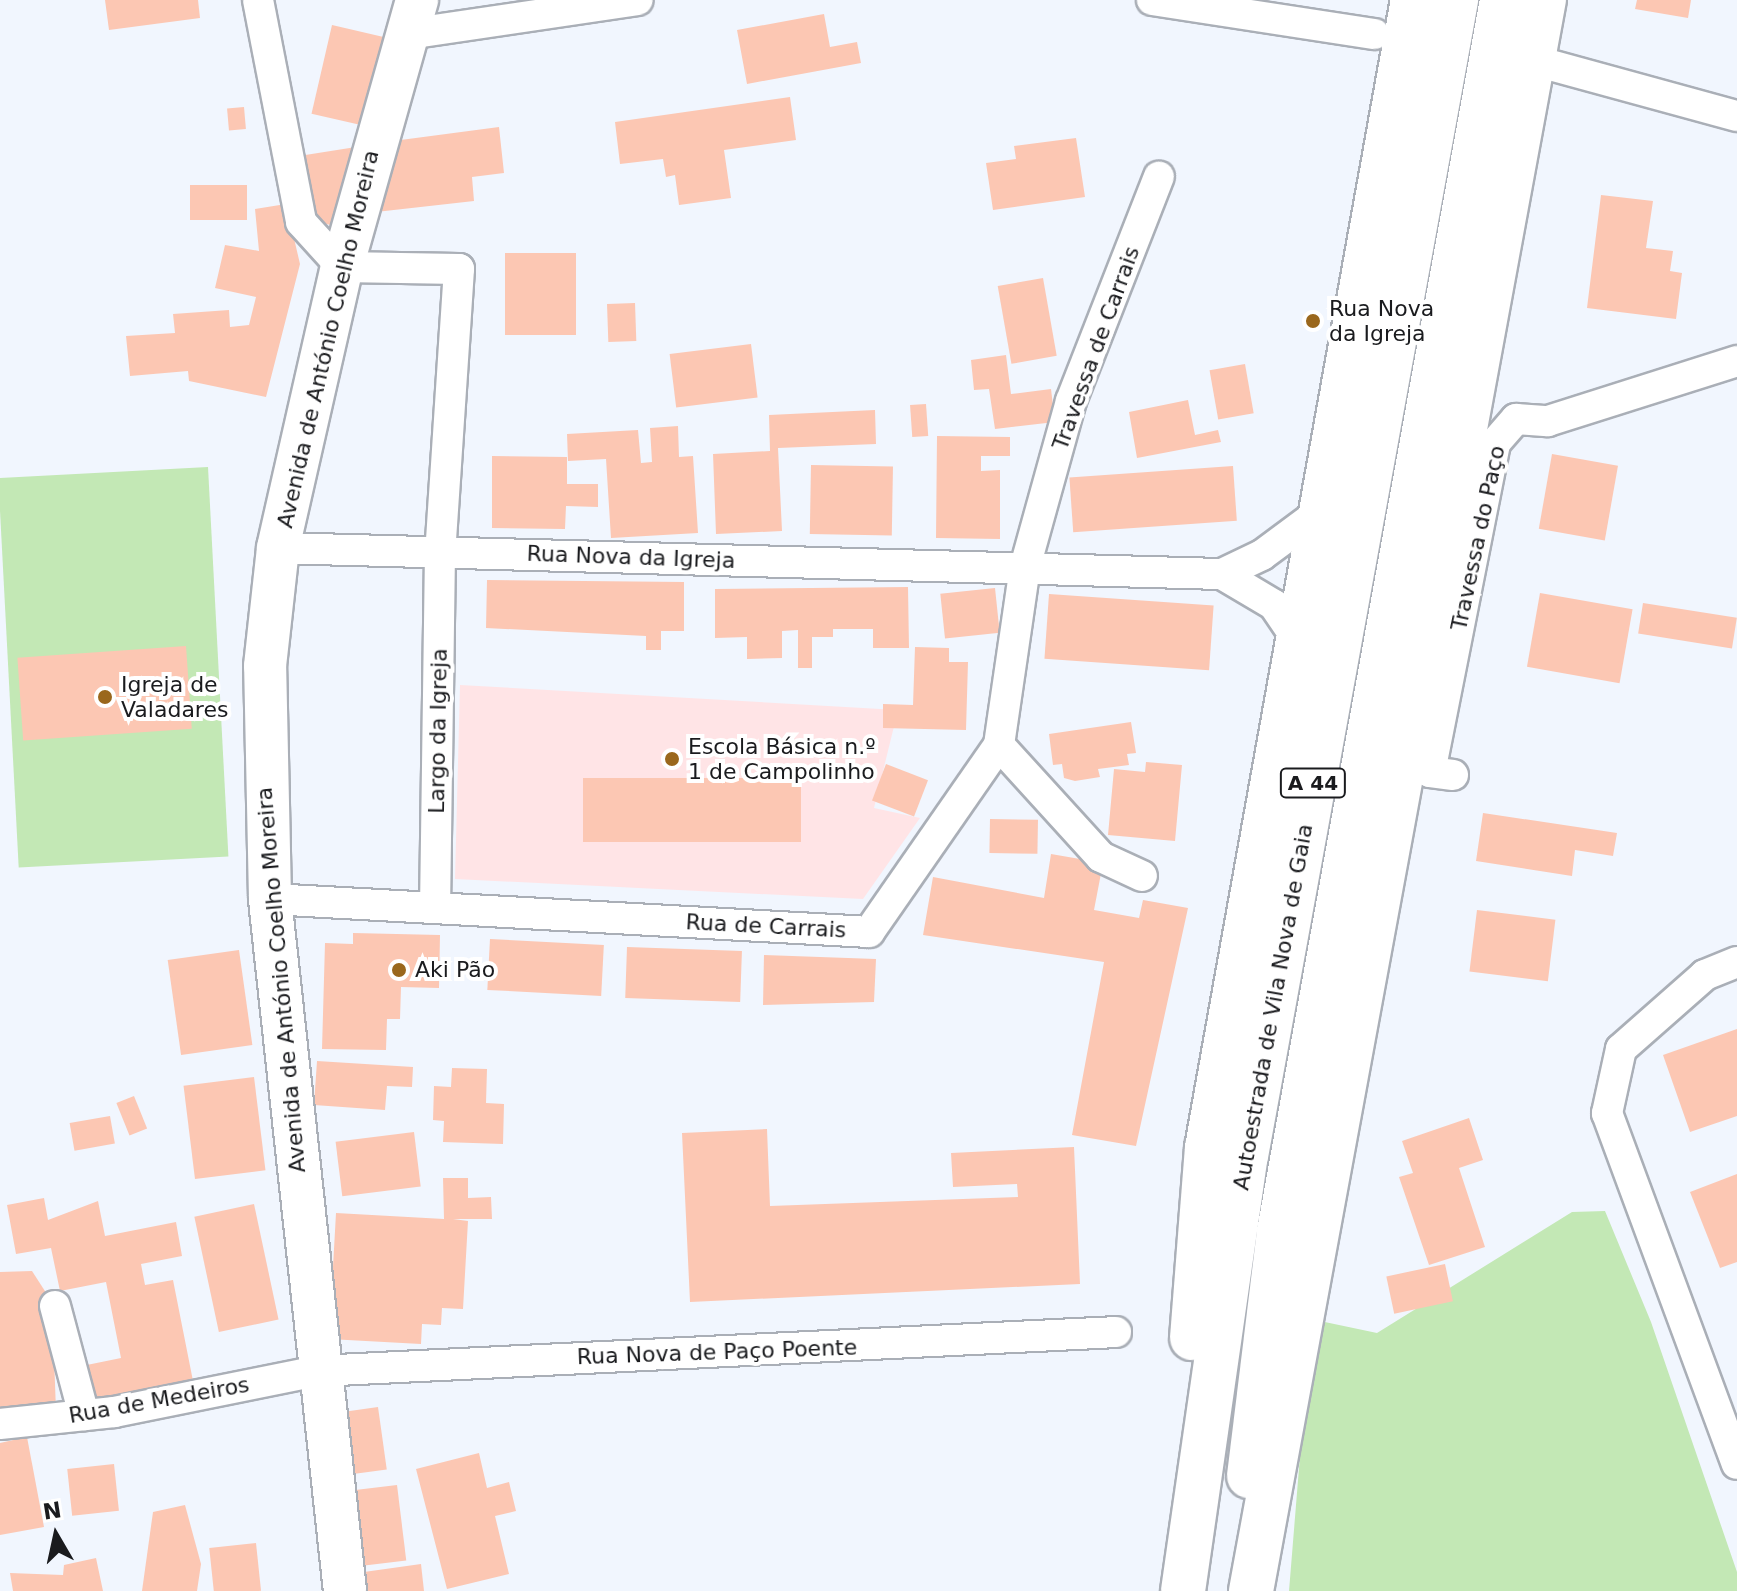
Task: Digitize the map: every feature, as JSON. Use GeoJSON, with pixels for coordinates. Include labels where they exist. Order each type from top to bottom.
{"type":"FeatureCollection","features":[{"type":"Feature","properties":{"kind":"highway"},"geometry":{"type":"LineString","coordinates":[[1183,1580],[1197,1240],[1207,1148],[1316,515],[1413,0]]}},
{"type":"Feature","properties":{"kind":"highway","name":"Autoestrada de Vila Nova de Gaia"},"geometry":{"type":"LineString","coordinates":[[1183,1580],[1246,1156],[1456,0]]}},
{"type":"Feature","properties":{"kind":"highway","name":"Autoestrada de Vila Nova de Gaia"},"geometry":{"type":"LineString","coordinates":[[1244,1591],[1265,1317],[1502,0]]}},
{"type":"Feature","properties":{"kind":"highway"},"geometry":{"type":"LineString","coordinates":[[1251,1591],[1544,0]]}},
{"type":"Feature","properties":{"kind":"street"},"geometry":{"type":"LineString","coordinates":[[258,0],[301,222],[342,267],[459,269],[440,552],[278,548]]}},
{"type":"Feature","properties":{"kind":"street"},"geometry":{"type":"LineString","coordinates":[[412,17],[637,0]]}},
{"type":"Feature","properties":{"kind":"street"},"geometry":{"type":"LineString","coordinates":[[1152,0],[1374,34]]}},
{"type":"Feature","properties":{"kind":"street","name":"Avenida de António Coelho Moreira"},"geometry":{"type":"LineString","coordinates":[[345,1591],[317,1371],[270,899],[265,666],[278,548],[342,267],[412,17]]}},
{"type":"Feature","properties":{"kind":"street"},"geometry":{"type":"LineString","coordinates":[[1550,65],[1737,116]]}},
{"type":"Feature","properties":{"kind":"street","name":"Travessa de Carrais"},"geometry":{"type":"LineString","coordinates":[[1025,567],[1071,401],[1159,177]]}},
{"type":"Feature","properties":{"kind":"street","name":"Travessa do Paço"},"geometry":{"type":"LineString","coordinates":[[1453,775],[1430,772],[1495,443],[1516,419],[1548,421],[1737,361]]}},
{"type":"Feature","properties":{"kind":"street","name":"Rua Nova da Igreja"},"geometry":{"type":"LineString","coordinates":[[440,552],[1222,574],[1262,555],[1316,515]]}},
{"type":"Feature","properties":{"kind":"street","name":"Largo da Igreja"},"geometry":{"type":"LineString","coordinates":[[435,908],[440,552]]}},
{"type":"Feature","properties":{"kind":"street","name":"Rua de Carrais"},"geometry":{"type":"LineString","coordinates":[[435,908],[869,932],[999,745],[1025,567]]}},
{"type":"Feature","properties":{"kind":"street","name":"Rua Nova da Igreja"},"geometry":{"type":"LineString","coordinates":[[1222,574],[1274,605],[1295,636]]}},
{"type":"Feature","properties":{"kind":"street"},"geometry":{"type":"LineString","coordinates":[[999,745],[1101,857],[1142,876]]}},
{"type":"Feature","properties":{"kind":"street"},"geometry":{"type":"LineString","coordinates":[[270,899],[435,908]]}},
{"type":"Feature","properties":{"kind":"street"},"geometry":{"type":"LineString","coordinates":[[1737,962],[1705,975],[1621,1049],[1607,1113],[1737,1464]]}},
{"type":"Feature","properties":{"kind":"street"},"geometry":{"type":"LineString","coordinates":[[55,1306],[84,1415]]}},
{"type":"Feature","properties":{"kind":"street","name":"Rua Nova de Paço Poente"},"geometry":{"type":"LineString","coordinates":[[317,1371],[1116,1332]]}},
{"type":"Feature","properties":{"kind":"street","name":"Rua de Medeiros"},"geometry":{"type":"LineString","coordinates":[[0,1424],[84,1415],[317,1371]]}},
{"type":"Feature","properties":{"kind":"shaded area","name":"Escola Básica n.º 1 de Campolinho"},"geometry":{"type":"Polygon","coordinates":[[[460,685],[898,710],[874,808],[920,818],[863,899],[455,879],[460,685]]]}},
{"type":"Feature","properties":{"kind":"green space"},"geometry":{"type":"Polygon","coordinates":[[[208,467],[228,856],[19,867],[0,478],[208,467]]]}},
{"type":"Feature","properties":{"kind":"green space"},"geometry":{"type":"Polygon","coordinates":[[[1605,1211],[1651,1322],[1737,1572],[1737,1591],[1289,1591],[1303,1419],[1320,1321],[1377,1333],[1572,1212],[1605,1211]]]}},
{"type":"Feature","properties":{"kind":"building"},"geometry":{"type":"Polygon","coordinates":[[[105,0],[198,0],[200,18],[109,30],[105,0]]]}},
{"type":"Feature","properties":{"kind":"building"},"geometry":{"type":"Polygon","coordinates":[[[1637,0],[1691,0],[1688,18],[1635,9],[1637,0]]]}},
{"type":"Feature","properties":{"kind":"building"},"geometry":{"type":"Polygon","coordinates":[[[824,14],[830,47],[857,42],[861,63],[747,84],[737,30],[824,14]]]}},
{"type":"Feature","properties":{"kind":"building"},"geometry":{"type":"Polygon","coordinates":[[[332,25],[385,37],[364,126],[312,114],[332,25]]]}},
{"type":"Feature","properties":{"kind":"building"},"geometry":{"type":"Polygon","coordinates":[[[790,97],[796,140],[724,150],[731,198],[679,205],[675,175],[666,177],[663,159],[620,164],[615,122],[790,97]]]}},
{"type":"Feature","properties":{"kind":"building"},"geometry":{"type":"Polygon","coordinates":[[[244,107],[246,129],[229,130],[227,108],[244,107]]]}},
{"type":"Feature","properties":{"kind":"building"},"geometry":{"type":"Polygon","coordinates":[[[499,127],[504,173],[472,177],[474,201],[376,212],[393,141],[499,127]]]}},
{"type":"Feature","properties":{"kind":"building"},"geometry":{"type":"Polygon","coordinates":[[[1076,138],[1085,197],[993,210],[986,163],[1016,159],[1014,146],[1076,138]]]}},
{"type":"Feature","properties":{"kind":"building"},"geometry":{"type":"Polygon","coordinates":[[[356,147],[334,226],[312,220],[299,156],[356,147]]]}},
{"type":"Feature","properties":{"kind":"building"},"geometry":{"type":"Polygon","coordinates":[[[190,185],[247,185],[247,220],[190,220],[190,185]]]}},
{"type":"Feature","properties":{"kind":"building"},"geometry":{"type":"Polygon","coordinates":[[[1601,195],[1653,201],[1646,248],[1673,251],[1670,271],[1682,273],[1676,319],[1587,308],[1601,195]]]}},
{"type":"Feature","properties":{"kind":"building"},"geometry":{"type":"Polygon","coordinates":[[[286,204],[300,264],[266,397],[189,381],[188,371],[130,376],[126,336],[175,333],[173,314],[229,310],[230,327],[249,325],[256,297],[215,288],[225,245],[259,251],[255,209],[286,204]]]}},
{"type":"Feature","properties":{"kind":"building"},"geometry":{"type":"Polygon","coordinates":[[[505,253],[576,253],[576,335],[505,335],[505,253]]]}},
{"type":"Feature","properties":{"kind":"building"},"geometry":{"type":"Polygon","coordinates":[[[1043,278],[1057,356],[1011,364],[998,286],[1043,278]]]}},
{"type":"Feature","properties":{"kind":"building"},"geometry":{"type":"Polygon","coordinates":[[[635,303],[636,341],[608,342],[607,304],[635,303]]]}},
{"type":"Feature","properties":{"kind":"building"},"geometry":{"type":"Polygon","coordinates":[[[751,344],[758,398],[676,408],[670,354],[751,344]]]}},
{"type":"Feature","properties":{"kind":"building"},"geometry":{"type":"Polygon","coordinates":[[[1006,355],[1011,394],[1051,389],[1055,422],[995,429],[989,389],[974,390],[971,360],[1006,355]]]}},
{"type":"Feature","properties":{"kind":"building"},"geometry":{"type":"Polygon","coordinates":[[[1245,364],[1254,413],[1218,419],[1210,370],[1245,364]]]}},
{"type":"Feature","properties":{"kind":"building"},"geometry":{"type":"Polygon","coordinates":[[[1188,400],[1195,435],[1218,430],[1221,442],[1137,458],[1129,412],[1188,400]]]}},
{"type":"Feature","properties":{"kind":"building"},"geometry":{"type":"Polygon","coordinates":[[[926,404],[928,436],[912,437],[910,405],[926,404]]]}},
{"type":"Feature","properties":{"kind":"building"},"geometry":{"type":"Polygon","coordinates":[[[875,410],[876,444],[778,448],[782,531],[716,534],[713,454],[770,451],[769,415],[875,410]]]}},
{"type":"Feature","properties":{"kind":"building"},"geometry":{"type":"Polygon","coordinates":[[[678,426],[679,457],[693,456],[698,533],[611,538],[606,459],[568,461],[567,434],[638,430],[641,463],[652,462],[650,428],[678,426]]]}},
{"type":"Feature","properties":{"kind":"building"},"geometry":{"type":"Polygon","coordinates":[[[937,436],[1010,437],[1010,456],[981,456],[981,471],[1000,470],[1000,539],[936,538],[937,436]]]}},
{"type":"Feature","properties":{"kind":"building"},"geometry":{"type":"Polygon","coordinates":[[[1552,454],[1618,466],[1605,540],[1539,529],[1552,454]]]}},
{"type":"Feature","properties":{"kind":"building"},"geometry":{"type":"Polygon","coordinates":[[[492,456],[567,457],[567,484],[598,484],[598,507],[566,506],[565,529],[492,528],[492,456]]]}},
{"type":"Feature","properties":{"kind":"building"},"geometry":{"type":"Polygon","coordinates":[[[811,465],[893,466],[892,535],[810,534],[811,465]]]}},
{"type":"Feature","properties":{"kind":"building"},"geometry":{"type":"Polygon","coordinates":[[[1233,466],[1237,521],[1073,532],[1069,477],[1233,466]]]}},
{"type":"Feature","properties":{"kind":"building"},"geometry":{"type":"Polygon","coordinates":[[[487,580],[684,582],[684,631],[661,631],[661,650],[646,650],[646,636],[486,628],[487,580]]]}},
{"type":"Feature","properties":{"kind":"building"},"geometry":{"type":"Polygon","coordinates":[[[908,587],[909,648],[873,648],[873,629],[833,629],[833,637],[812,637],[812,668],[798,668],[798,630],[782,631],[782,658],[747,659],[747,637],[715,638],[715,589],[908,587]]]}},
{"type":"Feature","properties":{"kind":"building"},"geometry":{"type":"Polygon","coordinates":[[[995,588],[1000,633],[945,639],[940,594],[995,588]]]}},
{"type":"Feature","properties":{"kind":"building"},"geometry":{"type":"Polygon","coordinates":[[[1540,593],[1633,609],[1620,683],[1527,667],[1540,593]]]}},
{"type":"Feature","properties":{"kind":"building"},"geometry":{"type":"Polygon","coordinates":[[[1049,594],[1214,606],[1209,670],[1044,659],[1049,594]]]}},
{"type":"Feature","properties":{"kind":"building"},"geometry":{"type":"Polygon","coordinates":[[[1643,603],[1737,618],[1732,648],[1638,634],[1643,603]]]}},
{"type":"Feature","properties":{"kind":"building","name":"Igreja de Valadares"},"geometry":{"type":"Polygon","coordinates":[[[186,646],[192,729],[23,741],[17,658],[186,646]]]}},
{"type":"Feature","properties":{"kind":"building"},"geometry":{"type":"Polygon","coordinates":[[[915,647],[949,648],[949,662],[968,662],[966,730],[883,728],[883,704],[913,705],[915,647]]]}},
{"type":"Feature","properties":{"kind":"building"},"geometry":{"type":"Polygon","coordinates":[[[1131,722],[1136,753],[1127,754],[1129,765],[1098,769],[1100,777],[1075,781],[1064,778],[1062,764],[1053,765],[1049,734],[1131,722]]]}},
{"type":"Feature","properties":{"kind":"building"},"geometry":{"type":"Polygon","coordinates":[[[1146,762],[1182,765],[1175,841],[1108,835],[1114,769],[1145,772],[1146,762]]]}},
{"type":"Feature","properties":{"kind":"building"},"geometry":{"type":"Polygon","coordinates":[[[886,764],[928,780],[914,817],[872,800],[886,764]]]}},
{"type":"Feature","properties":{"kind":"building"},"geometry":{"type":"Polygon","coordinates":[[[583,778],[801,778],[801,842],[583,842],[583,778]]]}},
{"type":"Feature","properties":{"kind":"building"},"geometry":{"type":"Polygon","coordinates":[[[1483,813],[1617,833],[1613,856],[1575,850],[1572,876],[1476,861],[1483,813]]]}},
{"type":"Feature","properties":{"kind":"building"},"geometry":{"type":"Polygon","coordinates":[[[990,819],[1038,820],[1037,854],[989,853],[990,819]]]}},
{"type":"Feature","properties":{"kind":"building"},"geometry":{"type":"Polygon","coordinates":[[[1051,854],[1103,863],[1094,910],[1139,918],[1143,900],[1188,908],[1136,1146],[1072,1135],[1104,962],[923,935],[933,877],[1044,898],[1051,854]]]}},
{"type":"Feature","properties":{"kind":"building"},"geometry":{"type":"Polygon","coordinates":[[[1477,910],[1555,920],[1548,981],[1469,972],[1477,910]]]}},
{"type":"Feature","properties":{"kind":"building"},"geometry":{"type":"Polygon","coordinates":[[[353,933],[440,935],[439,988],[401,987],[400,1019],[387,1019],[386,1050],[322,1049],[325,943],[353,944],[353,933]]]}},
{"type":"Feature","properties":{"kind":"building"},"geometry":{"type":"Polygon","coordinates":[[[490,939],[604,945],[601,996],[487,990],[490,939]]]}},
{"type":"Feature","properties":{"kind":"building"},"geometry":{"type":"Polygon","coordinates":[[[627,947],[742,951],[740,1002],[625,998],[627,947]]]}},
{"type":"Feature","properties":{"kind":"building"},"geometry":{"type":"Polygon","coordinates":[[[239,950],[252,1045],[181,1055],[168,960],[239,950]]]}},
{"type":"Feature","properties":{"kind":"building"},"geometry":{"type":"Polygon","coordinates":[[[764,955],[876,959],[874,1002],[763,1005],[764,955]]]}},
{"type":"Feature","properties":{"kind":"building"},"geometry":{"type":"Polygon","coordinates":[[[1737,1029],[1737,1116],[1690,1132],[1663,1055],[1737,1029]]]}},
{"type":"Feature","properties":{"kind":"building"},"geometry":{"type":"Polygon","coordinates":[[[317,1061],[413,1067],[412,1087],[387,1086],[385,1110],[314,1105],[317,1061]]]}},
{"type":"Feature","properties":{"kind":"building"},"geometry":{"type":"Polygon","coordinates":[[[452,1068],[487,1069],[486,1103],[504,1104],[503,1144],[443,1142],[444,1121],[433,1120],[434,1086],[451,1087],[452,1068]]]}},
{"type":"Feature","properties":{"kind":"building"},"geometry":{"type":"Polygon","coordinates":[[[254,1077],[265,1170],[195,1179],[184,1086],[254,1077]]]}},
{"type":"Feature","properties":{"kind":"building"},"geometry":{"type":"Polygon","coordinates":[[[134,1096],[147,1128],[129,1136],[116,1103],[134,1096]]]}},
{"type":"Feature","properties":{"kind":"building"},"geometry":{"type":"Polygon","coordinates":[[[110,1116],[115,1144],[74,1151],[70,1123],[110,1116]]]}},
{"type":"Feature","properties":{"kind":"building"},"geometry":{"type":"Polygon","coordinates":[[[1469,1118],[1483,1160],[1459,1168],[1485,1247],[1429,1265],[1399,1177],[1413,1173],[1402,1141],[1469,1118]]]}},
{"type":"Feature","properties":{"kind":"building"},"geometry":{"type":"Polygon","coordinates":[[[767,1129],[770,1206],[1018,1197],[1017,1184],[953,1187],[951,1153],[1074,1147],[1080,1284],[690,1302],[682,1133],[767,1129]]]}},
{"type":"Feature","properties":{"kind":"building"},"geometry":{"type":"Polygon","coordinates":[[[414,1132],[421,1187],[342,1196],[336,1142],[414,1132]]]}},
{"type":"Feature","properties":{"kind":"building"},"geometry":{"type":"Polygon","coordinates":[[[1737,1174],[1737,1262],[1720,1268],[1690,1192],[1737,1174]]]}},
{"type":"Feature","properties":{"kind":"building"},"geometry":{"type":"Polygon","coordinates":[[[443,1178],[468,1178],[468,1198],[491,1197],[492,1219],[453,1219],[468,1221],[463,1309],[442,1308],[441,1325],[422,1324],[421,1344],[329,1339],[336,1213],[444,1219],[443,1178]]]}},
{"type":"Feature","properties":{"kind":"building"},"geometry":{"type":"Polygon","coordinates":[[[44,1198],[48,1220],[98,1201],[105,1236],[176,1222],[182,1256],[141,1264],[145,1285],[173,1280],[194,1386],[85,1408],[77,1367],[121,1358],[106,1282],[60,1291],[51,1248],[16,1254],[7,1205],[44,1198]]]}},
{"type":"Feature","properties":{"kind":"building"},"geometry":{"type":"Polygon","coordinates":[[[254,1204],[279,1319],[219,1332],[194,1217],[254,1204]]]}},
{"type":"Feature","properties":{"kind":"building"},"geometry":{"type":"Polygon","coordinates":[[[1445,1264],[1453,1301],[1394,1314],[1386,1276],[1445,1264]]]}},
{"type":"Feature","properties":{"kind":"building"},"geometry":{"type":"Polygon","coordinates":[[[32,1271],[52,1302],[56,1411],[0,1413],[0,1272],[32,1271]]]}},
{"type":"Feature","properties":{"kind":"building"},"geometry":{"type":"Polygon","coordinates":[[[378,1407],[387,1469],[355,1474],[346,1411],[378,1407]]]}},
{"type":"Feature","properties":{"kind":"building"},"geometry":{"type":"Polygon","coordinates":[[[27,1437],[44,1527],[0,1535],[0,1443],[27,1437]]]}},
{"type":"Feature","properties":{"kind":"building"},"geometry":{"type":"Polygon","coordinates":[[[479,1453],[487,1488],[509,1482],[516,1511],[495,1516],[509,1574],[447,1589],[416,1469],[479,1453]]]}},
{"type":"Feature","properties":{"kind":"building"},"geometry":{"type":"Polygon","coordinates":[[[114,1464],[119,1511],[72,1516],[67,1469],[114,1464]]]}},
{"type":"Feature","properties":{"kind":"building"},"geometry":{"type":"Polygon","coordinates":[[[397,1485],[406,1560],[365,1566],[355,1490],[397,1485]]]}},
{"type":"Feature","properties":{"kind":"building"},"geometry":{"type":"Polygon","coordinates":[[[185,1505],[201,1564],[197,1591],[142,1591],[153,1512],[185,1505]]]}},
{"type":"Feature","properties":{"kind":"building"},"geometry":{"type":"Polygon","coordinates":[[[256,1543],[261,1591],[214,1591],[209,1548],[256,1543]]]}},
{"type":"Feature","properties":{"kind":"building"},"geometry":{"type":"Polygon","coordinates":[[[96,1558],[103,1591],[13,1591],[10,1573],[63,1575],[64,1565],[96,1558]]]}},
{"type":"Feature","properties":{"kind":"building"},"geometry":{"type":"Polygon","coordinates":[[[421,1564],[424,1591],[367,1591],[364,1572],[421,1564]]]}},
{"type":"Feature","properties":{"kind":"place","name":"Rua Nova da Igreja"},"geometry":{"type":"Point","coordinates":[1313,321]}},
{"type":"Feature","properties":{"kind":"place","name":"Igreja de Valadares"},"geometry":{"type":"Point","coordinates":[105,697]}},
{"type":"Feature","properties":{"kind":"place","name":"Escola Básica n.º 1 de Campolinho"},"geometry":{"type":"Point","coordinates":[672,759]}},
{"type":"Feature","properties":{"kind":"place","name":"Aki Pão"},"geometry":{"type":"Point","coordinates":[399,970]}}]}
